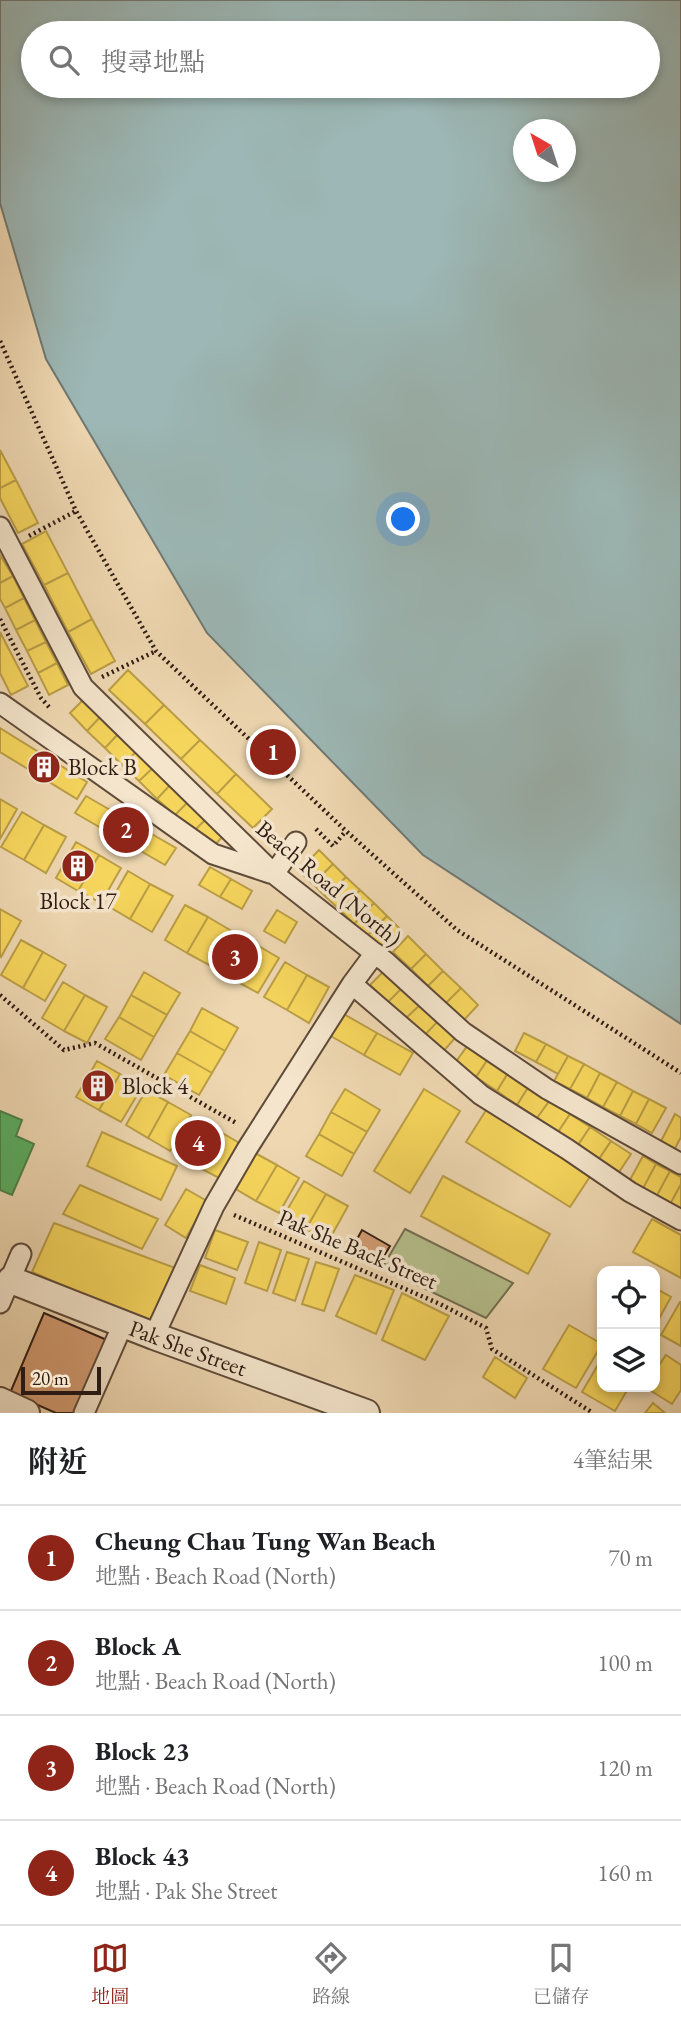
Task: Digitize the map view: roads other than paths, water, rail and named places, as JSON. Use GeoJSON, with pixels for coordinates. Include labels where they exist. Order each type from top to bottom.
{"type":"FeatureCollection","features":[{"type":"Feature","properties":{"kind":"street","name":"Beach Road (North)"},"geometry":{"type":"LineString","coordinates":[[0,527],[83,687],[274,874],[375,953],[474,1039],[547,1089],[681,1164]]}},
{"type":"Feature","properties":{"kind":"street"},"geometry":{"type":"LineString","coordinates":[[0,703],[213,854],[274,874],[296,842]]}},
{"type":"Feature","properties":{"kind":"street"},"geometry":{"type":"LineString","coordinates":[[154,1336],[214,1206],[352,984],[375,953]]}},
{"type":"Feature","properties":{"kind":"street"},"geometry":{"type":"LineString","coordinates":[[352,984],[481,1095],[630,1192],[681,1220]]}},
{"type":"Feature","properties":{"kind":"street"},"geometry":{"type":"LineString","coordinates":[[5,1292],[20,1254]]}},
{"type":"Feature","properties":{"kind":"street","name":"Pak She Street"},"geometry":{"type":"LineString","coordinates":[[5,1292],[123,1324],[366,1413]]}},
{"type":"Feature","properties":{"kind":"street"},"geometry":{"type":"LineString","coordinates":[[84,1413],[123,1324]]}},
{"type":"Feature","properties":{"kind":"street"},"geometry":{"type":"LineString","coordinates":[[0,1401],[26,1413]]}},
{"type":"Feature","properties":{"kind":"water"},"geometry":{"type":"Polygon","coordinates":[[[0,0],[681,0],[681,1024],[423,855],[207,633],[46,359],[0,203],[0,0]]]}},
{"type":"Feature","properties":{"kind":"place","name":"Cheung Chau Tung Wan Beach"},"geometry":{"type":"Point","coordinates":[273,752]}},
{"type":"Feature","properties":{"kind":"place","name":"Block B"},"geometry":{"type":"Point","coordinates":[44,767]}},
{"type":"Feature","properties":{"kind":"place","name":"Block A"},"geometry":{"type":"Point","coordinates":[126,830]}},
{"type":"Feature","properties":{"kind":"place","name":"Block 17"},"geometry":{"type":"Point","coordinates":[78,866]}},
{"type":"Feature","properties":{"kind":"place","name":"Block 23"},"geometry":{"type":"Point","coordinates":[235,957]}},
{"type":"Feature","properties":{"kind":"place","name":"Block 4"},"geometry":{"type":"Point","coordinates":[98,1086]}},
{"type":"Feature","properties":{"kind":"place","name":"Block 43"},"geometry":{"type":"Point","coordinates":[198,1143]}}]}
